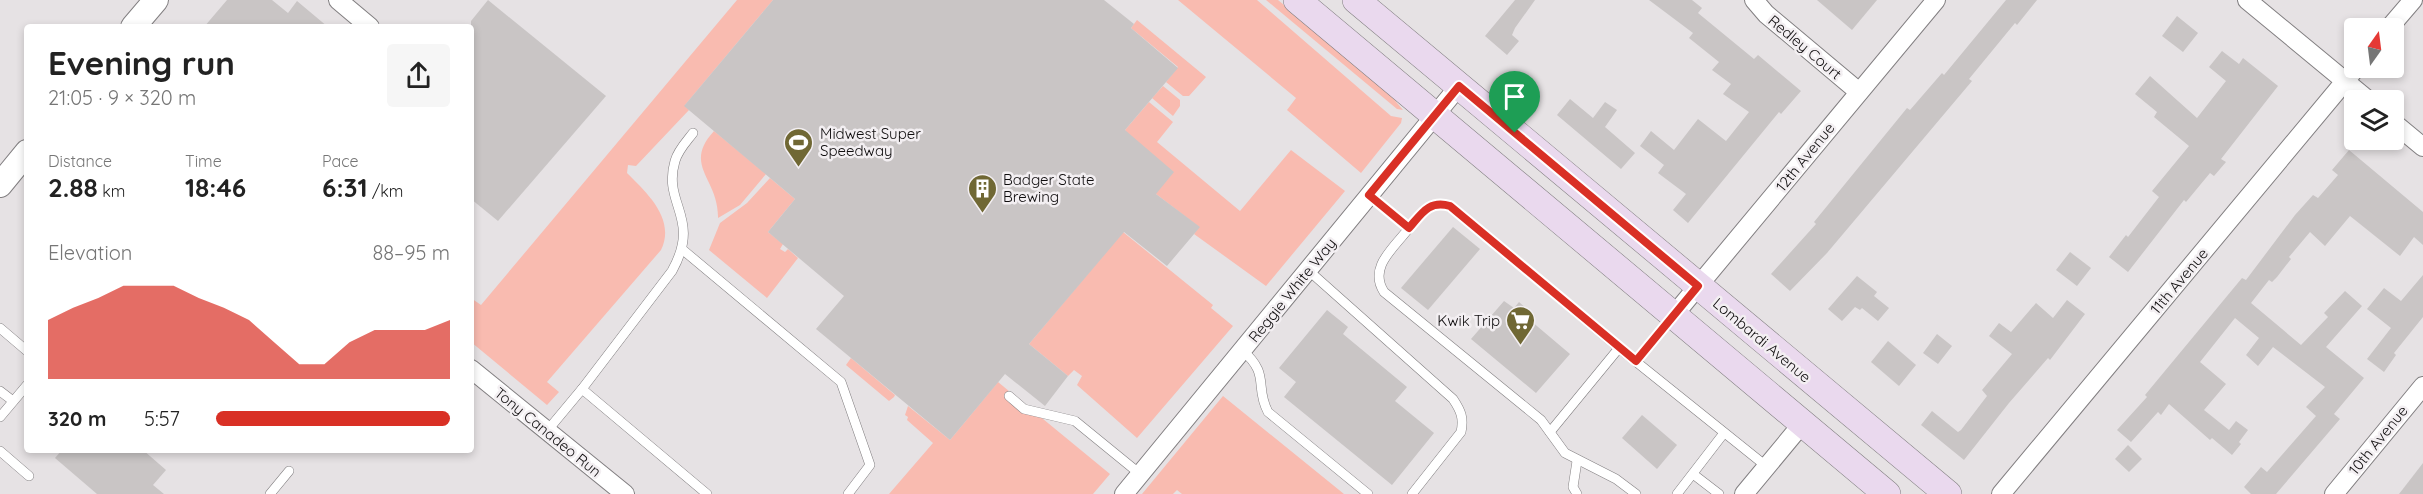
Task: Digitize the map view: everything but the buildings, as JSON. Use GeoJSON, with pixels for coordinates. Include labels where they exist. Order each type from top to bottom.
{"type":"FeatureCollection","features":[{"type":"Feature","properties":{"kind":"main road"},"geometry":{"type":"LineString","coordinates":[[1297,0],[1887,494]]}},
{"type":"Feature","properties":{"kind":"main road","name":"Lombardi Avenue"},"geometry":{"type":"LineString","coordinates":[[1356,0],[1948,494]]}},
{"type":"Feature","properties":{"kind":"main road"},"geometry":{"type":"LineString","coordinates":[[1802,424],[1812,413],[1820,411],[1857,434],[1872,432]]}},
{"type":"Feature","properties":{"kind":"street"},"geometry":{"type":"LineString","coordinates":[[136,24],[156,0]]}},
{"type":"Feature","properties":{"kind":"street","name":"Redley Court"},"geometry":{"type":"LineString","coordinates":[[1754,0],[1766,14],[1859,92]]}},
{"type":"Feature","properties":{"kind":"street","name":"12th Avenue"},"geometry":{"type":"LineString","coordinates":[[1674,315],[1936,0]]}},
{"type":"Feature","properties":{"kind":"street"},"geometry":{"type":"LineString","coordinates":[[2247,0],[2344,69]]}},
{"type":"Feature","properties":{"kind":"street"},"geometry":{"type":"LineString","coordinates":[[2398,18],[2413,0]]}},
{"type":"Feature","properties":{"kind":"street"},"geometry":{"type":"LineString","coordinates":[[346,2],[367,24]]}},
{"type":"Feature","properties":{"kind":"street","name":"11th Avenue"},"geometry":{"type":"LineString","coordinates":[[2001,494],[2348,78]]}},
{"type":"Feature","properties":{"kind":"street","name":"Reggie White Way"},"geometry":{"type":"LineString","coordinates":[[1124,494],[1459,86]]}},
{"type":"Feature","properties":{"kind":"street"},"geometry":{"type":"LineString","coordinates":[[2404,131],[2423,147]]}},
{"type":"Feature","properties":{"kind":"street"},"geometry":{"type":"LineString","coordinates":[[0,184],[24,156]]}},
{"type":"Feature","properties":{"kind":"street","name":"Tony Canadeo Run"},"geometry":{"type":"LineString","coordinates":[[474,371],[625,494]]}},
{"type":"Feature","properties":{"kind":"street","name":"10th Avenue"},"geometry":{"type":"LineString","coordinates":[[2334,494],[2423,386]]}},
{"type":"Feature","properties":{"kind":"street"},"geometry":{"type":"LineString","coordinates":[[1744,494],[1802,424]]}},
{"type":"Feature","properties":{"kind":"lane"},"geometry":{"type":"LineString","coordinates":[[547,431],[672,271],[682,250],[686,231],[674,190],[675,160],[693,133]]}},
{"type":"Feature","properties":{"kind":"lane"},"geometry":{"type":"LineString","coordinates":[[1369,195],[1409,228]]}},
{"type":"Feature","properties":{"kind":"lane"},"geometry":{"type":"LineString","coordinates":[[1636,494],[1616,478],[1577,462],[1565,453],[1541,420],[1384,292],[1378,283],[1377,274],[1380,265],[1428,206],[1438,202],[1450,206],[1619,348],[1766,466]]}},
{"type":"Feature","properties":{"kind":"lane"},"geometry":{"type":"LineString","coordinates":[[682,250],[841,382],[870,465],[848,494]]}},
{"type":"Feature","properties":{"kind":"lane"},"geometry":{"type":"LineString","coordinates":[[1308,270],[1453,399],[1461,411],[1463,421],[1461,432],[1412,494]]}},
{"type":"Feature","properties":{"kind":"lane"},"geometry":{"type":"LineString","coordinates":[[1636,361],[1674,315]]}},
{"type":"Feature","properties":{"kind":"lane"},"geometry":{"type":"LineString","coordinates":[[0,328],[24,348]]}},
{"type":"Feature","properties":{"kind":"lane"},"geometry":{"type":"LineString","coordinates":[[1550,432],[1619,348]]}},
{"type":"Feature","properties":{"kind":"lane"},"geometry":{"type":"LineString","coordinates":[[1242,350],[1259,369],[1263,380],[1263,403],[1268,412],[1368,494]]}},
{"type":"Feature","properties":{"kind":"lane"},"geometry":{"type":"LineString","coordinates":[[0,417],[24,388]]}},
{"type":"Feature","properties":{"kind":"lane"},"geometry":{"type":"LineString","coordinates":[[582,388],[707,494]]}},
{"type":"Feature","properties":{"kind":"lane"},"geometry":{"type":"LineString","coordinates":[[0,391],[13,401]]}},
{"type":"Feature","properties":{"kind":"lane"},"geometry":{"type":"LineString","coordinates":[[1009,396],[1024,409],[1075,421],[1140,474]]}},
{"type":"Feature","properties":{"kind":"lane"},"geometry":{"type":"LineString","coordinates":[[1677,494],[1724,433]]}},
{"type":"Feature","properties":{"kind":"lane"},"geometry":{"type":"LineString","coordinates":[[0,452],[29,476]]}},
{"type":"Feature","properties":{"kind":"lane"},"geometry":{"type":"LineString","coordinates":[[1577,462],[1573,487],[1577,494]]}},
{"type":"Feature","properties":{"kind":"lane"},"geometry":{"type":"LineString","coordinates":[[270,494],[289,471]]}},
{"type":"Feature","properties":{"kind":"lane"},"geometry":{"type":"LineString","coordinates":[[1693,474],[1719,494]]}},
{"type":"Feature","properties":{"kind":"shaded area"},"geometry":{"type":"Polygon","coordinates":[[[737,0],[773,0],[685,105],[689,110],[636,166],[628,165],[627,173],[651,198],[662,217],[665,239],[661,250],[547,382],[559,392],[547,405],[474,344],[474,300],[481,305],[737,0]]]}},
{"type":"Feature","properties":{"kind":"shaded area"},"geometry":{"type":"Polygon","coordinates":[[[1178,0],[1257,0],[1391,116],[1402,118],[1401,123],[1361,173],[1287,110],[1296,98],[1178,0]]]}},
{"type":"Feature","properties":{"kind":"shaded area"},"geometry":{"type":"Polygon","coordinates":[[[1266,0],[1278,0],[1386,90],[1403,110],[1397,109],[1266,0]]]}},
{"type":"Feature","properties":{"kind":"shaded area"},"geometry":{"type":"Polygon","coordinates":[[[1137,20],[1206,77],[1189,96],[1183,96],[1166,82],[1178,67],[1131,28],[1137,20]]]}},
{"type":"Feature","properties":{"kind":"shaded area"},"geometry":{"type":"Polygon","coordinates":[[[1163,86],[1180,100],[1180,106],[1173,116],[1152,98],[1163,86]]]}},
{"type":"Feature","properties":{"kind":"shaded area"},"geometry":{"type":"Polygon","coordinates":[[[1149,102],[1173,122],[1157,142],[1240,211],[1291,150],[1345,191],[1266,286],[1194,234],[1199,227],[1156,194],[1125,130],[1149,102]]]}},
{"type":"Feature","properties":{"kind":"shaded area"},"geometry":{"type":"Polygon","coordinates":[[[714,131],[766,174],[740,205],[718,218],[717,204],[701,163],[705,143],[714,131]]]}},
{"type":"Feature","properties":{"kind":"shaded area"},"geometry":{"type":"Polygon","coordinates":[[[770,178],[795,199],[768,232],[783,244],[780,249],[785,252],[788,249],[798,258],[767,298],[709,250],[720,223],[747,203],[770,178]]]}},
{"type":"Feature","properties":{"kind":"shaded area"},"geometry":{"type":"Polygon","coordinates":[[[1123,232],[1213,305],[1211,308],[1233,326],[1137,438],[1077,385],[1082,376],[1074,370],[1068,376],[1029,344],[1123,232]]]}},
{"type":"Feature","properties":{"kind":"shaded area"},"geometry":{"type":"Polygon","coordinates":[[[851,358],[895,395],[894,397],[889,401],[846,365],[851,358]]]}},
{"type":"Feature","properties":{"kind":"shaded area"},"geometry":{"type":"Polygon","coordinates":[[[998,382],[1110,474],[1093,494],[889,494],[933,443],[907,420],[908,417],[905,415],[908,406],[950,440],[998,382]]]}},
{"type":"Feature","properties":{"kind":"shaded area"},"geometry":{"type":"Polygon","coordinates":[[[1223,396],[1344,494],[1182,494],[1177,490],[1173,494],[1142,494],[1223,396]]]}},
{"type":"Feature","properties":{"kind":"place","name":"Midwest Super Speedway"},"geometry":{"type":"Point","coordinates":[799,168]}},
{"type":"Feature","properties":{"kind":"place","name":"Badger State Brewing"},"geometry":{"type":"Point","coordinates":[982,214]}},
{"type":"Feature","properties":{"kind":"place","name":"Kwik Trip"},"geometry":{"type":"Point","coordinates":[1521,346]}},
{"type":"Feature","properties":{"kind":"route"},"geometry":{"type":"LineString","coordinates":[[1459,86],[1515,133],[1698,286],[1636,361],[1450,206],[1438,202],[1428,206],[1409,228],[1369,195],[1459,86]]}}]}
